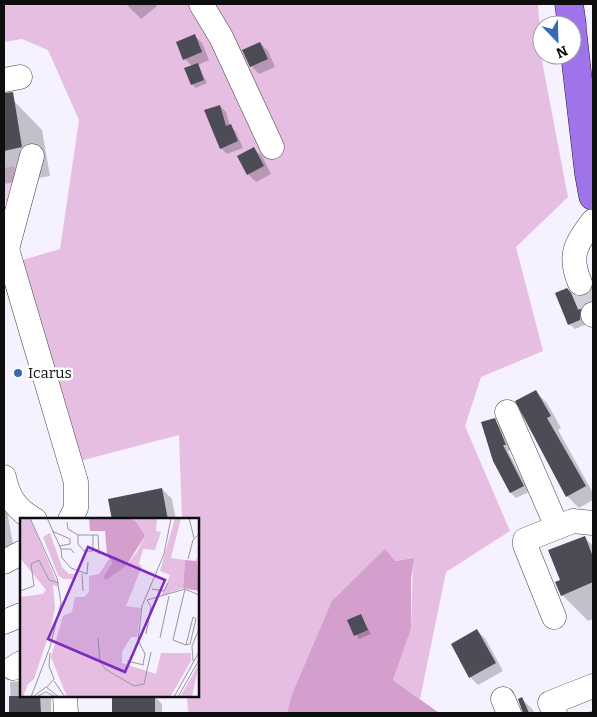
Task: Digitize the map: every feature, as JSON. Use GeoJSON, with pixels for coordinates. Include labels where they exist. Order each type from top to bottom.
{"type":"FeatureCollection","features":[{"type":"Feature","properties":{"kind":"main road"},"geometry":{"type":"LineString","coordinates":[[576,65],[593,196]]}},
{"type":"Feature","properties":{"kind":"street"},"geometry":{"type":"LineString","coordinates":[[201,4],[221,38],[272,147]]}},
{"type":"Feature","properties":{"kind":"street"},"geometry":{"type":"LineString","coordinates":[[32,156],[6,247],[76,482],[76,508],[71,518]]}},
{"type":"Feature","properties":{"kind":"street"},"geometry":{"type":"LineString","coordinates":[[580,283],[574,270],[574,254],[580,238],[593,221]]}},
{"type":"Feature","properties":{"kind":"street"},"geometry":{"type":"LineString","coordinates":[[507,412],[558,527]]}},
{"type":"Feature","properties":{"kind":"street"},"geometry":{"type":"LineString","coordinates":[[4,477],[11,500],[19,510],[32,518]]}},
{"type":"Feature","properties":{"kind":"street"},"geometry":{"type":"LineString","coordinates":[[554,617],[524,542],[528,538],[573,521],[593,523]]}},
{"type":"Feature","properties":{"kind":"street"},"geometry":{"type":"LineString","coordinates":[[4,562],[20,554]]}},
{"type":"Feature","properties":{"kind":"street"},"geometry":{"type":"LineString","coordinates":[[4,622],[20,615]]}},
{"type":"Feature","properties":{"kind":"street"},"geometry":{"type":"LineString","coordinates":[[555,713],[550,703],[593,686]]}},
{"type":"Feature","properties":{"kind":"street"},"geometry":{"type":"LineString","coordinates":[[65,697],[66,713]]}},
{"type":"Feature","properties":{"kind":"shaded area"},"geometry":{"type":"Polygon","coordinates":[[[4,4],[538,4],[539,15],[532,15],[532,65],[543,65],[568,197],[516,247],[543,351],[481,377],[465,426],[510,531],[446,572],[420,699],[393,680],[411,629],[413,558],[395,561],[291,697],[287,713],[188,713],[187,697],[199,697],[199,518],[182,518],[179,435],[76,462],[19,261],[60,249],[79,120],[48,50],[22,39],[4,42],[4,4]]]}},
{"type":"Feature","properties":{"kind":"shaded area"},"geometry":{"type":"Polygon","coordinates":[[[14,166],[19,199],[4,202],[4,168],[14,166]]]}},
{"type":"Feature","properties":{"kind":"shaded area"},"geometry":{"type":"Polygon","coordinates":[[[385,549],[395,561],[414,558],[411,579],[411,629],[393,680],[439,713],[287,713],[291,697],[332,601],[385,549]]]}},
{"type":"Feature","properties":{"kind":"building"},"geometry":{"type":"Polygon","coordinates":[[[195,34],[202,52],[183,60],[176,42],[195,34]]]}},
{"type":"Feature","properties":{"kind":"building"},"geometry":{"type":"Polygon","coordinates":[[[260,42],[268,59],[250,67],[242,50],[260,42]]]}},
{"type":"Feature","properties":{"kind":"building"},"geometry":{"type":"Polygon","coordinates":[[[198,63],[204,80],[191,85],[184,68],[198,63]]]}},
{"type":"Feature","properties":{"kind":"building"},"geometry":{"type":"Polygon","coordinates":[[[13,92],[22,147],[4,151],[4,93],[13,92]]]}},
{"type":"Feature","properties":{"kind":"building"},"geometry":{"type":"Polygon","coordinates":[[[220,105],[226,126],[231,124],[238,141],[220,149],[204,110],[220,105]]]}},
{"type":"Feature","properties":{"kind":"building"},"geometry":{"type":"Polygon","coordinates":[[[254,147],[264,166],[247,175],[237,156],[254,147]]]}},
{"type":"Feature","properties":{"kind":"building"},"geometry":{"type":"Polygon","coordinates":[[[593,287],[593,300],[581,307],[580,320],[568,325],[555,293],[567,288],[572,294],[584,296],[593,287]]]}},
{"type":"Feature","properties":{"kind":"building"},"geometry":{"type":"Polygon","coordinates":[[[536,390],[551,416],[547,418],[586,486],[566,497],[515,401],[536,390]]]}},
{"type":"Feature","properties":{"kind":"building"},"geometry":{"type":"Polygon","coordinates":[[[495,418],[506,445],[503,445],[524,486],[510,493],[493,461],[481,422],[495,418]]]}},
{"type":"Feature","properties":{"kind":"building"},"geometry":{"type":"Polygon","coordinates":[[[162,488],[168,518],[112,518],[108,499],[162,488]]]}},
{"type":"Feature","properties":{"kind":"building"},"geometry":{"type":"Polygon","coordinates":[[[585,536],[593,557],[593,582],[561,596],[555,582],[560,580],[548,550],[585,536]]]}},
{"type":"Feature","properties":{"kind":"building"},"geometry":{"type":"Polygon","coordinates":[[[361,614],[368,630],[354,636],[347,620],[361,614]]]}},
{"type":"Feature","properties":{"kind":"building"},"geometry":{"type":"Polygon","coordinates":[[[477,629],[496,663],[469,678],[451,644],[477,629]]]}},
{"type":"Feature","properties":{"kind":"building"},"geometry":{"type":"Polygon","coordinates":[[[9,696],[40,697],[41,713],[9,713],[9,696]]]}},
{"type":"Feature","properties":{"kind":"building"},"geometry":{"type":"Polygon","coordinates":[[[112,697],[155,697],[155,713],[112,713],[112,697]]]}},
{"type":"Feature","properties":{"kind":"building"},"geometry":{"type":"Polygon","coordinates":[[[522,697],[529,713],[523,713],[518,699],[522,697]]]}},
{"type":"Feature","properties":{"kind":"tunnel"},"geometry":{"type":"LineString","coordinates":[[580,283],[593,314]]}},
{"type":"Feature","properties":{"kind":"place","name":"Icarus"},"geometry":{"type":"Point","coordinates":[18,373]}}]}
